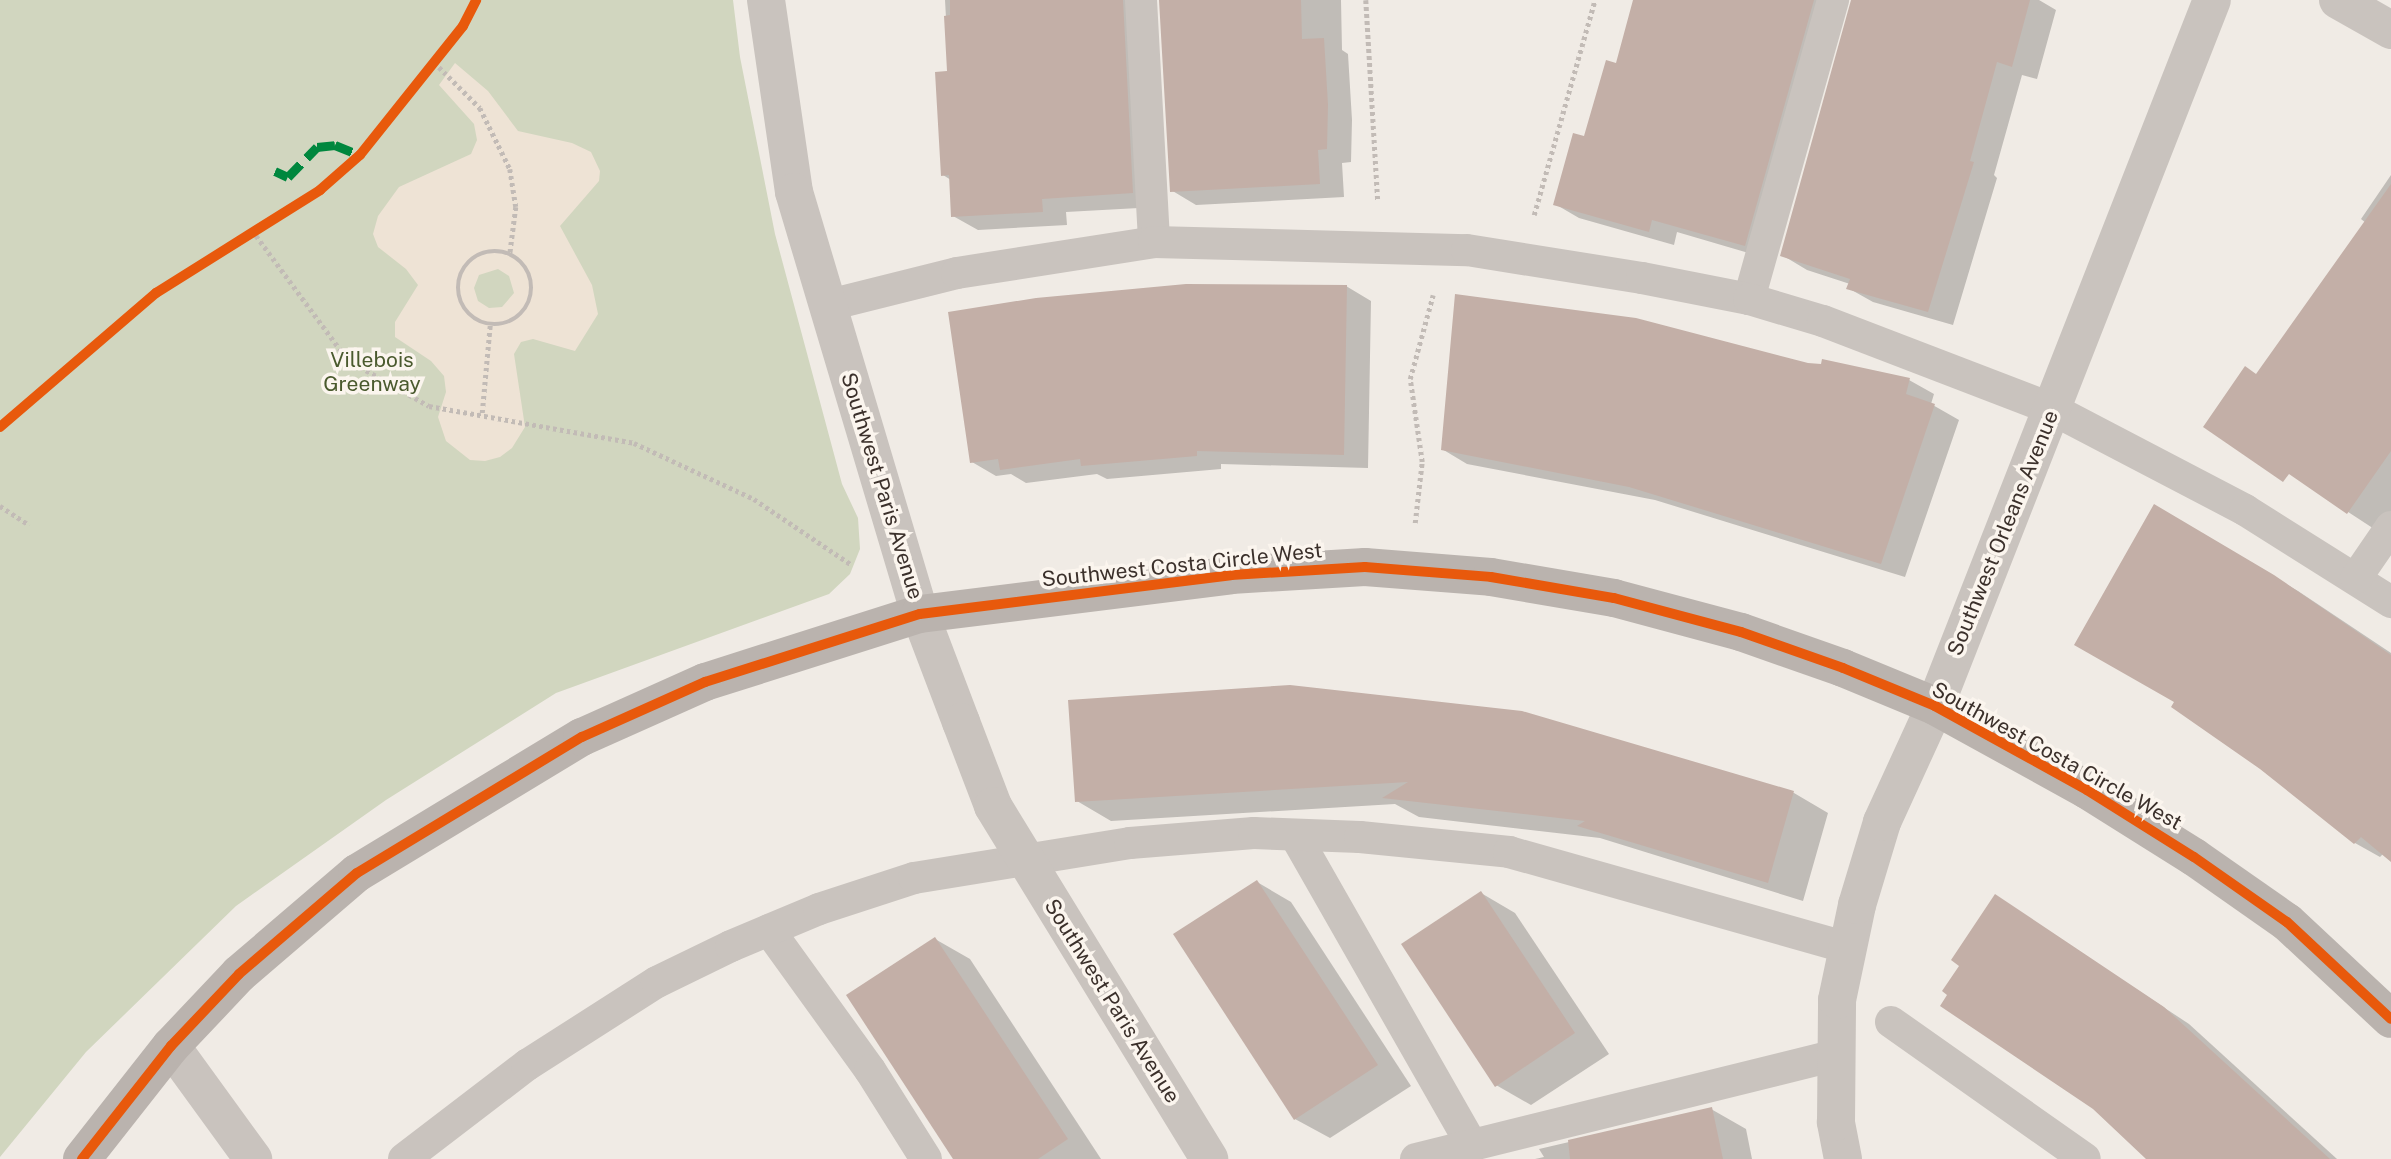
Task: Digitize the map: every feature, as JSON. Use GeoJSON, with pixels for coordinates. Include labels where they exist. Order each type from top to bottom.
{"type":"FeatureCollection","features":[{"type":"Feature","properties":{"kind":"street","name":"Southwest Paris Avenue"},"geometry":{"type":"LineString","coordinates":[[765,0],[794,192],[920,614],[993,806],[1209,1159]]}},
{"type":"Feature","properties":{"kind":"street","name":"Southwest Orleans Avenue"},"geometry":{"type":"LineString","coordinates":[[1843,1159],[1836,1122],[1838,1000],[1882,822],[1935,706],[2212,0]]}},
{"type":"Feature","properties":{"kind":"street"},"geometry":{"type":"LineString","coordinates":[[2338,0],[2391,30]]}},
{"type":"Feature","properties":{"kind":"street","name":"Southwest Costa Circle West"},"geometry":{"type":"LineString","coordinates":[[82,1159],[171,1046],[246,968],[357,873],[582,737],[705,682],[920,614],[1231,575],[1365,567],[1491,576],[1614,598],[1741,632],[1935,706],[2087,790],[2194,857],[2287,922],[2391,1019]]}},
{"type":"Feature","properties":{"kind":"street"},"geometry":{"type":"LineString","coordinates":[[171,1046],[253,1159]]}},
{"type":"Feature","properties":{"kind":"lane"},"geometry":{"type":"LineString","coordinates":[[1141,0],[1154,242]]}},
{"type":"Feature","properties":{"kind":"lane"},"geometry":{"type":"LineString","coordinates":[[1749,299],[1833,0]]}},
{"type":"Feature","properties":{"kind":"lane"},"geometry":{"type":"LineString","coordinates":[[829,305],[957,274],[1154,242],[1437,248],[1522,258],[1749,299],[1823,321],[2052,408],[2245,510],[2391,602]]}},
{"type":"Feature","properties":{"kind":"lane"},"geometry":{"type":"LineString","coordinates":[[2356,578],[2391,527]]}},
{"type":"Feature","properties":{"kind":"lane"},"geometry":{"type":"LineString","coordinates":[[404,1159],[527,1065],[657,982],[769,930],[914,878],[1026,862],[1130,843],[1254,833],[1509,852],[1849,948]]}},
{"type":"Feature","properties":{"kind":"lane"},"geometry":{"type":"LineString","coordinates":[[1295,835],[1472,1146]]}},
{"type":"Feature","properties":{"kind":"lane"},"geometry":{"type":"LineString","coordinates":[[769,930],[870,1070],[926,1159]]}},
{"type":"Feature","properties":{"kind":"lane"},"geometry":{"type":"LineString","coordinates":[[1891,1022],[2069,1155]]}},
{"type":"Feature","properties":{"kind":"lane"},"geometry":{"type":"LineString","coordinates":[[1416,1159],[1837,1055]]}},
{"type":"Feature","properties":{"kind":"path"},"geometry":{"type":"LineString","coordinates":[[1366,0],[1381,246]]}},
{"type":"Feature","properties":{"kind":"path"},"geometry":{"type":"LineString","coordinates":[[1522,258],[1595,0]]}},
{"type":"Feature","properties":{"kind":"path"},"geometry":{"type":"LineString","coordinates":[[434,62],[480,108],[510,169],[516,207],[510,254]]}},
{"type":"Feature","properties":{"kind":"path"},"geometry":{"type":"LineString","coordinates":[[252,230],[348,360],[429,406],[482,413],[634,443],[754,499],[920,614]]}},
{"type":"Feature","properties":{"kind":"path"},"geometry":{"type":"LineString","coordinates":[[1408,570],[1422,462],[1410,379],[1432,304],[1437,248]]}},
{"type":"Feature","properties":{"kind":"path"},"geometry":{"type":"LineString","coordinates":[[484,252],[510,254],[520,260],[531,280],[529,304],[513,321],[489,325],[478,322],[461,305],[458,279],[464,267],[484,252]]}},
{"type":"Feature","properties":{"kind":"path"},"geometry":{"type":"LineString","coordinates":[[482,413],[489,325]]}},
{"type":"Feature","properties":{"kind":"path"},"geometry":{"type":"LineString","coordinates":[[0,506],[29,525]]}},
{"type":"Feature","properties":{"kind":"green space","name":"Villebois Greenway"},"geometry":{"type":"Polygon","coordinates":[[[0,0],[733,0],[740,57],[775,234],[842,484],[858,518],[860,549],[850,574],[829,594],[556,693],[386,800],[236,906],[86,1052],[0,1157],[0,0]]]}},
{"type":"Feature","properties":{"kind":"shaded area"},"geometry":{"type":"Polygon","coordinates":[[[455,63],[488,91],[518,131],[572,143],[591,152],[600,171],[599,181],[560,226],[592,285],[598,314],[575,351],[533,339],[521,342],[514,354],[525,427],[512,448],[500,457],[485,461],[470,460],[446,441],[438,417],[446,392],[444,376],[431,361],[395,337],[395,322],[418,285],[406,269],[378,247],[373,234],[378,216],[399,187],[471,154],[477,140],[474,124],[439,85],[455,63]],[[498,269],[479,275],[474,288],[478,301],[489,308],[502,307],[514,293],[509,276],[498,269]]]}},
{"type":"Feature","properties":{"kind":"building"},"geometry":{"type":"Polygon","coordinates":[[[950,0],[1123,0],[1133,193],[1042,199],[1043,212],[951,217],[949,175],[941,176],[935,72],[947,71],[944,16],[950,15],[950,0]]]}},
{"type":"Feature","properties":{"kind":"building"},"geometry":{"type":"Polygon","coordinates":[[[1159,0],[1301,0],[1302,39],[1324,38],[1328,105],[1327,149],[1318,150],[1320,184],[1170,192],[1159,0]]]}},
{"type":"Feature","properties":{"kind":"building"},"geometry":{"type":"Polygon","coordinates":[[[1633,0],[1814,0],[1745,246],[1652,220],[1649,232],[1553,205],[1573,133],[1584,136],[1606,60],[1616,63],[1633,0]]]}},
{"type":"Feature","properties":{"kind":"building"},"geometry":{"type":"Polygon","coordinates":[[[1851,0],[2030,0],[2012,67],[1997,62],[1970,161],[1974,162],[1928,312],[1846,289],[1850,279],[1780,256],[1851,0]]]}},
{"type":"Feature","properties":{"kind":"building"},"geometry":{"type":"Polygon","coordinates":[[[2391,184],[2391,451],[2347,514],[2289,474],[2283,482],[2203,427],[2245,366],[2256,374],[2391,184]]]}},
{"type":"Feature","properties":{"kind":"building"},"geometry":{"type":"Polygon","coordinates":[[[1186,284],[1347,285],[1344,455],[1197,451],[1197,456],[1081,466],[1080,459],[1000,470],[998,459],[970,463],[948,312],[1036,298],[1186,284]]]}},
{"type":"Feature","properties":{"kind":"building"},"geometry":{"type":"Polygon","coordinates":[[[1455,294],[1636,318],[1808,363],[1821,364],[1822,359],[1910,378],[1906,394],[1935,404],[1881,564],[1629,487],[1441,450],[1455,294]]]}},
{"type":"Feature","properties":{"kind":"building"},"geometry":{"type":"Polygon","coordinates":[[[2154,504],[2274,575],[2391,655],[2391,862],[2361,837],[2354,844],[2260,769],[2171,707],[2174,702],[2074,645],[2154,504]]]}},
{"type":"Feature","properties":{"kind":"building"},"geometry":{"type":"Polygon","coordinates":[[[1290,685],[1522,711],[1794,791],[1768,883],[1577,826],[1585,821],[1382,798],[1408,782],[1075,802],[1068,700],[1290,685]]]}},
{"type":"Feature","properties":{"kind":"building"},"geometry":{"type":"Polygon","coordinates":[[[1257,880],[1378,1065],[1294,1120],[1173,934],[1257,880]]]}},
{"type":"Feature","properties":{"kind":"building"},"geometry":{"type":"Polygon","coordinates":[[[1481,891],[1575,1033],[1495,1087],[1401,944],[1481,891]]]}},
{"type":"Feature","properties":{"kind":"building"},"geometry":{"type":"Polygon","coordinates":[[[1995,894],[2164,1007],[2330,1159],[2146,1159],[2093,1109],[1940,1006],[1947,995],[1942,991],[1959,966],[1951,960],[1995,894]]]}},
{"type":"Feature","properties":{"kind":"building"},"geometry":{"type":"Polygon","coordinates":[[[935,937],[1068,1139],[1038,1159],[953,1159],[846,995],[935,937]]]}},
{"type":"Feature","properties":{"kind":"building"},"geometry":{"type":"Polygon","coordinates":[[[1712,1107],[1723,1159],[1570,1159],[1568,1140],[1712,1107]]]}},
{"type":"Feature","properties":{"kind":"marked path"},"geometry":{"type":"LineString","coordinates":[[275,171],[288,177],[317,147],[335,145],[360,155]]}},
{"type":"Feature","properties":{"kind":"cycle path"},"geometry":{"type":"LineString","coordinates":[[0,427],[156,293],[320,190],[360,155],[463,26],[476,0]]}},
{"type":"Feature","properties":{"kind":"cycle path"},"geometry":{"type":"LineString","coordinates":[[82,1159],[171,1046],[239,974],[357,873],[582,737],[705,682],[920,614],[1231,575],[1365,567],[1491,577],[1614,598],[1741,632],[1843,668],[1935,706],[2087,790],[2194,857],[2287,922],[2391,1019]]}}]}
